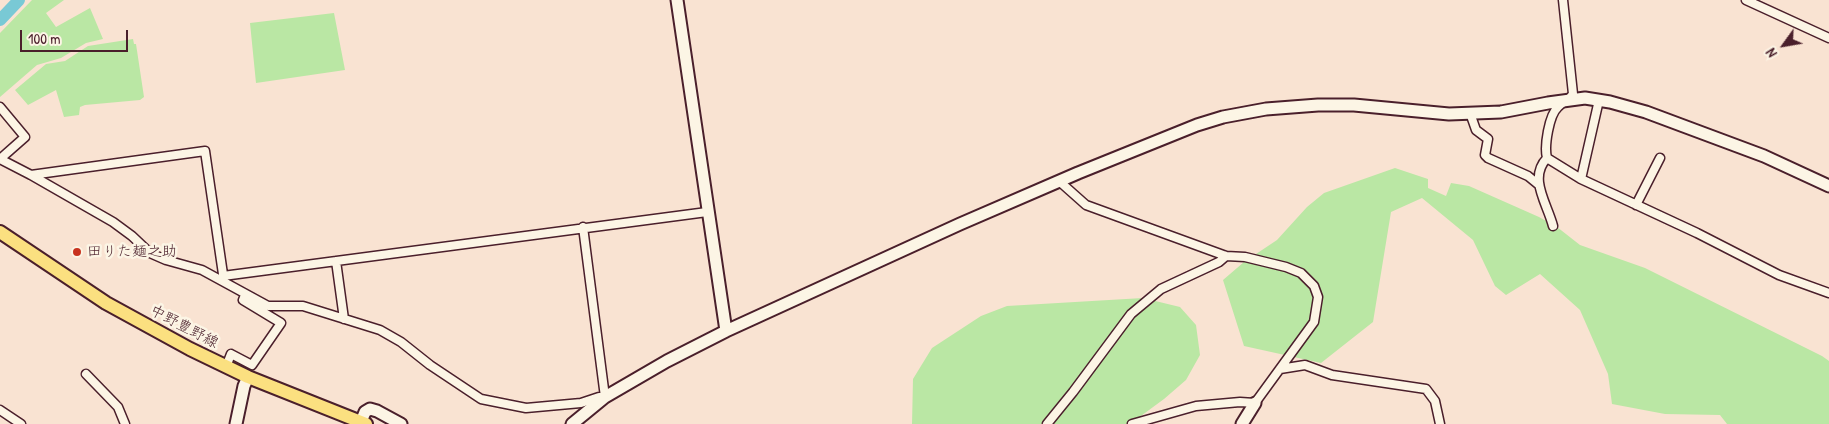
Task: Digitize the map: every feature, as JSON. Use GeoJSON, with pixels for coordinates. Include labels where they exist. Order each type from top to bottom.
{"type":"FeatureCollection","features":[{"type":"Feature","properties":{"kind":"main road","name":"中野豊野線"},"geometry":{"type":"LineString","coordinates":[[0,232],[106,303],[226,367],[364,423]]}},
{"type":"Feature","properties":{"kind":"street"},"geometry":{"type":"LineString","coordinates":[[677,0],[726,331]]}},
{"type":"Feature","properties":{"kind":"street"},"geometry":{"type":"LineString","coordinates":[[1554,226],[1539,185],[1540,166],[1546,158],[1545,147],[1553,113],[1561,104],[1570,99],[1573,94],[1563,0]]}},
{"type":"Feature","properties":{"kind":"street"},"geometry":{"type":"LineString","coordinates":[[1746,0],[1829,38]]}},
{"type":"Feature","properties":{"kind":"street"},"geometry":{"type":"LineString","coordinates":[[574,424],[605,397],[667,361],[726,331],[1059,181],[1197,125],[1223,117],[1266,109],[1318,105],[1354,105],[1449,114],[1501,112],[1585,98],[1646,112],[1674,122],[1764,156],[1829,186]]}},
{"type":"Feature","properties":{"kind":"street"},"geometry":{"type":"LineString","coordinates":[[1581,179],[1600,100]]}},
{"type":"Feature","properties":{"kind":"street"},"geometry":{"type":"LineString","coordinates":[[0,107],[25,137],[0,159],[113,222],[150,253],[166,260],[202,270],[224,280],[245,295],[268,306],[303,306],[380,330],[401,342],[430,365],[481,399],[526,408],[581,403],[605,397]]}},
{"type":"Feature","properties":{"kind":"street"},"geometry":{"type":"LineString","coordinates":[[1470,113],[1476,130],[1488,139],[1485,156],[1528,176],[1539,185]]}},
{"type":"Feature","properties":{"kind":"street"},"geometry":{"type":"LineString","coordinates":[[31,175],[205,151],[224,280]]}},
{"type":"Feature","properties":{"kind":"street"},"geometry":{"type":"LineString","coordinates":[[1546,158],[1581,179],[1697,233],[1779,275],[1829,293]]}},
{"type":"Feature","properties":{"kind":"street"},"geometry":{"type":"LineString","coordinates":[[1636,204],[1660,158]]}},
{"type":"Feature","properties":{"kind":"street"},"geometry":{"type":"LineString","coordinates":[[1059,181],[1086,205],[1226,256],[1245,257],[1286,267],[1301,273],[1314,286],[1318,297],[1314,322],[1242,424]]}},
{"type":"Feature","properties":{"kind":"street"},"geometry":{"type":"LineString","coordinates":[[224,280],[336,261],[707,212]]}},
{"type":"Feature","properties":{"kind":"street"},"geometry":{"type":"LineString","coordinates":[[583,227],[605,397]]}},
{"type":"Feature","properties":{"kind":"street"},"geometry":{"type":"LineString","coordinates":[[1047,424],[1131,314],[1162,289],[1219,262],[1226,256]]}},
{"type":"Feature","properties":{"kind":"street"},"geometry":{"type":"LineString","coordinates":[[336,261],[344,319]]}},
{"type":"Feature","properties":{"kind":"street"},"geometry":{"type":"LineString","coordinates":[[226,367],[231,354],[252,364],[281,323],[243,300],[245,295]]}},
{"type":"Feature","properties":{"kind":"street"},"geometry":{"type":"LineString","coordinates":[[1280,369],[1305,365],[1332,375],[1426,389],[1435,401],[1440,424]]}},
{"type":"Feature","properties":{"kind":"street"},"geometry":{"type":"LineString","coordinates":[[86,374],[118,407],[126,424]]}},
{"type":"Feature","properties":{"kind":"street"},"geometry":{"type":"LineString","coordinates":[[236,424],[244,386],[248,377]]}},
{"type":"Feature","properties":{"kind":"street"},"geometry":{"type":"LineString","coordinates":[[1132,424],[1196,406],[1240,402],[1255,403]]}},
{"type":"Feature","properties":{"kind":"street"},"geometry":{"type":"LineString","coordinates":[[364,423],[365,412],[370,409],[378,411],[400,424]]}},
{"type":"Feature","properties":{"kind":"street"},"geometry":{"type":"LineString","coordinates":[[0,410],[21,424]]}},
{"type":"Feature","properties":{"kind":"green space"},"geometry":{"type":"Polygon","coordinates":[[[32,0],[64,0],[46,13],[56,27],[90,8],[103,39],[86,43],[61,58],[37,65],[0,97],[0,33],[32,0]]]}},
{"type":"Feature","properties":{"kind":"green space"},"geometry":{"type":"Polygon","coordinates":[[[334,13],[345,70],[256,83],[250,23],[334,13]]]}},
{"type":"Feature","properties":{"kind":"green space"},"geometry":{"type":"Polygon","coordinates":[[[133,39],[134,44],[136,44],[144,97],[140,100],[85,105],[80,107],[79,115],[64,117],[56,90],[28,105],[15,90],[46,64],[65,61],[88,46],[133,39]]]}},
{"type":"Feature","properties":{"kind":"green space"},"geometry":{"type":"Polygon","coordinates":[[[1395,168],[1428,179],[1428,188],[1446,196],[1451,183],[1469,186],[1539,217],[1557,227],[1580,245],[1645,268],[1822,356],[1829,361],[1829,424],[1727,424],[1720,415],[1665,414],[1612,404],[1608,374],[1580,310],[1540,274],[1506,295],[1495,286],[1473,240],[1422,198],[1391,212],[1373,322],[1321,363],[1244,346],[1223,280],[1244,262],[1277,240],[1307,207],[1324,193],[1395,168]]]}},
{"type":"Feature","properties":{"kind":"green space"},"geometry":{"type":"Polygon","coordinates":[[[1143,298],[1180,307],[1196,325],[1200,355],[1186,380],[1130,424],[912,424],[913,379],[932,348],[981,316],[1007,306],[1143,298]]]}},
{"type":"Feature","properties":{"kind":"waterway"},"geometry":{"type":"LineString","coordinates":[[0,20],[19,0]]}},
{"type":"Feature","properties":{"kind":"place","name":"田りた麺之助"},"geometry":{"type":"Point","coordinates":[77,252]}}]}
